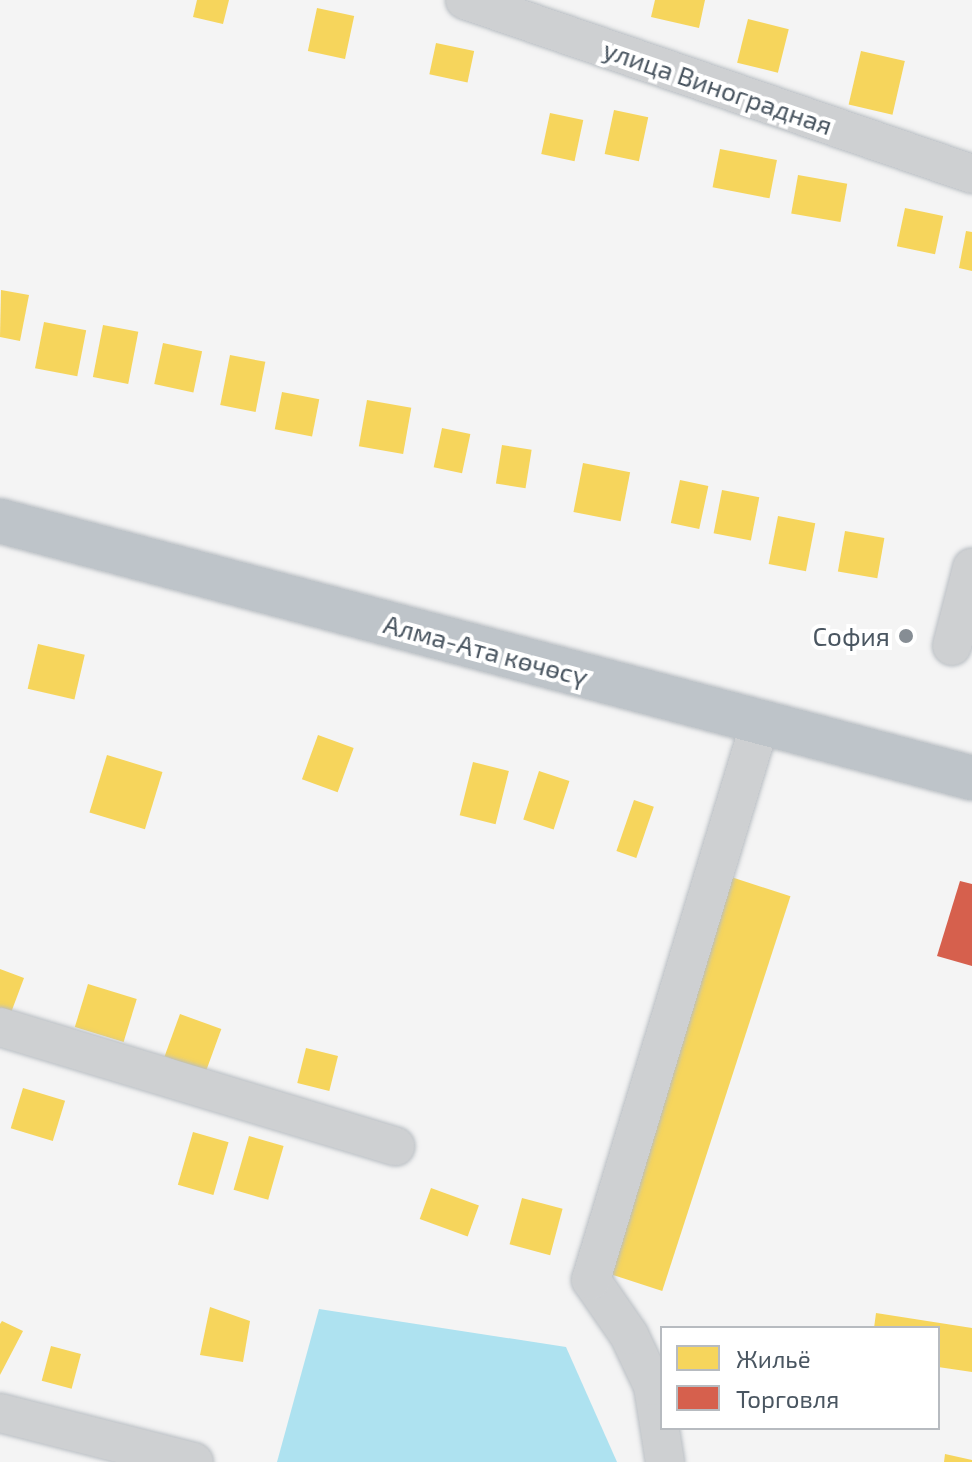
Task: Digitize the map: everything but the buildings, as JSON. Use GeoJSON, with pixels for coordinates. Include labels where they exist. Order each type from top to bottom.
{"type":"FeatureCollection","features":[{"type":"Feature","properties":{"kind":"highway","name":"Алма-Ата көчөсү"},"geometry":{"type":"LineString","coordinates":[[0,521],[972,778]]}},
{"type":"Feature","properties":{"kind":"street","name":"улица Виноградная"},"geometry":{"type":"LineString","coordinates":[[465,0],[972,174]]}},
{"type":"Feature","properties":{"kind":"street"},"geometry":{"type":"LineString","coordinates":[[952,646],[972,568]]}},
{"type":"Feature","properties":{"kind":"street"},"geometry":{"type":"LineString","coordinates":[[665,1462],[653,1386],[629,1335],[591,1280],[760,723]]}},
{"type":"Feature","properties":{"kind":"street"},"geometry":{"type":"LineString","coordinates":[[0,1027],[395,1146]]}},
{"type":"Feature","properties":{"kind":"street"},"geometry":{"type":"LineString","coordinates":[[0,1413],[194,1462]]}},
{"type":"Feature","properties":{"kind":"water"},"geometry":{"type":"Polygon","coordinates":[[[319,1309],[566,1347],[617,1462],[277,1462],[319,1309]]]}},
{"type":"Feature","properties":{"kind":"place","name":"София"},"geometry":{"type":"Point","coordinates":[906,636]}}]}
